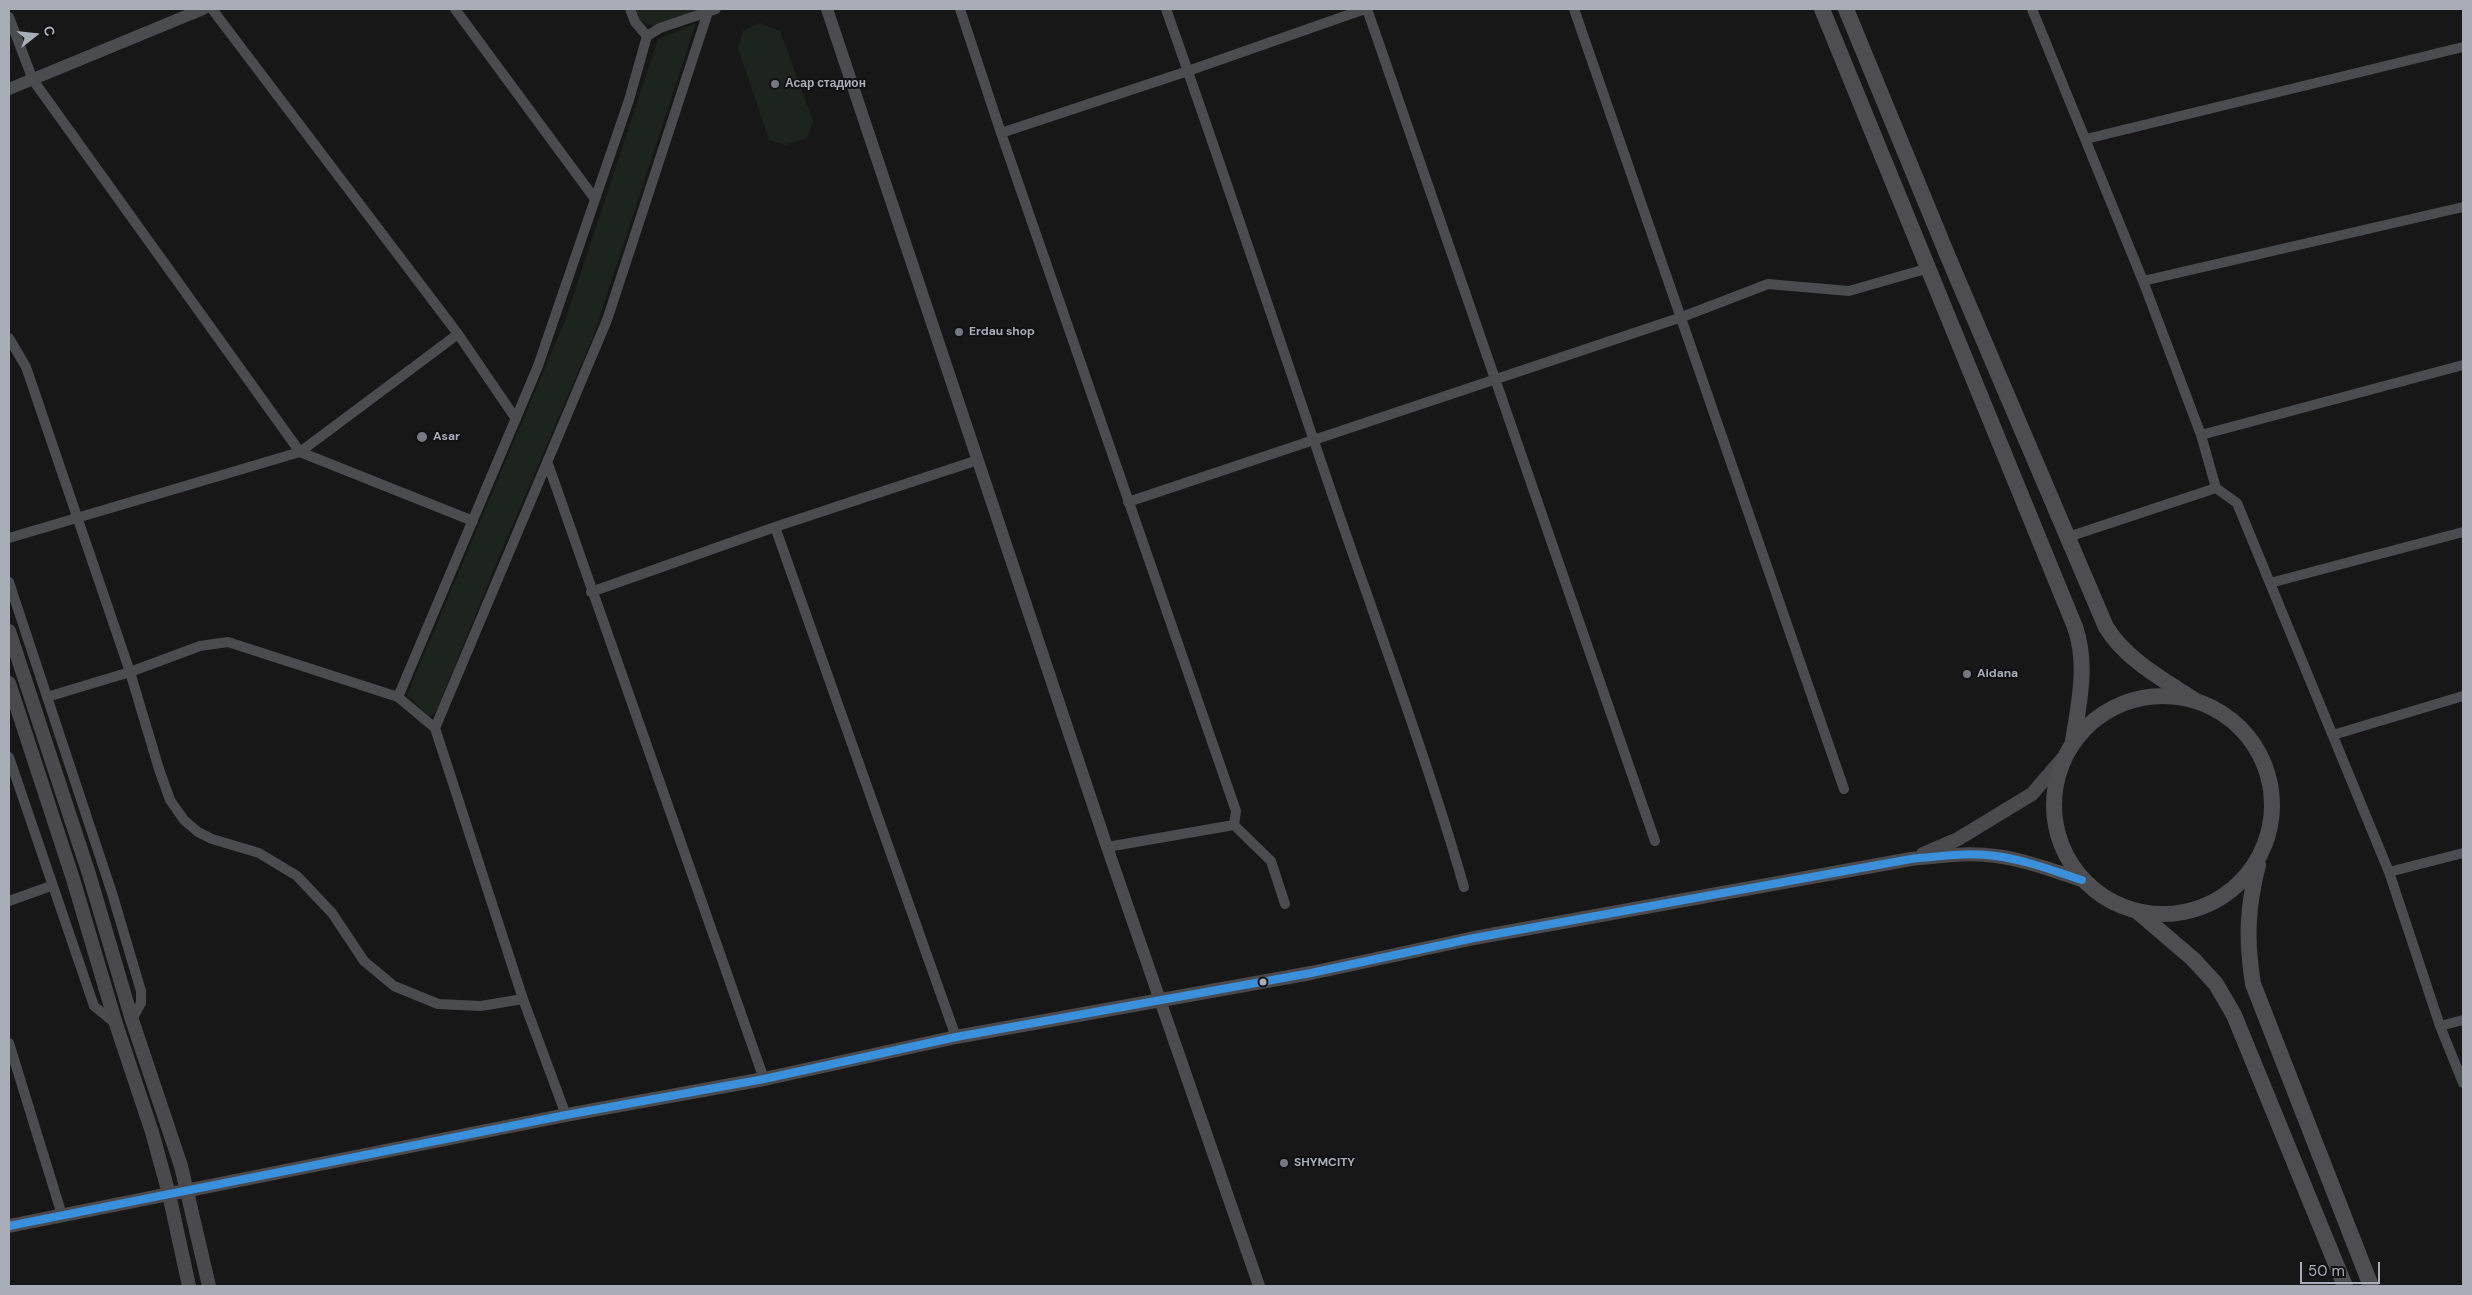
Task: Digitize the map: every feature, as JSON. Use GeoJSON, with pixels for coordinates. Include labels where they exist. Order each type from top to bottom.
{"type":"FeatureCollection","features":[{"type":"Feature","properties":{"kind":"highway"},"geometry":{"type":"LineString","coordinates":[[1822,9],[2080,642],[2081,696],[2073,742]]}},
{"type":"Feature","properties":{"kind":"highway"},"geometry":{"type":"LineString","coordinates":[[1846,9],[1949,259],[2106,627],[2116,642],[2152,672],[2196,701],[2231,720],[2250,739],[2263,762],[2271,788],[2272,815],[2247,918],[2247,951],[2253,984],[2371,1286]]}},
{"type":"Feature","properties":{"kind":"highway"},"geometry":{"type":"LineString","coordinates":[[2196,701],[2162,696],[2128,701],[2097,717],[2073,742],[2064,758],[2054,789],[2054,822],[2064,853],[2082,880],[2098,894],[2117,905],[2138,912],[2172,915],[2200,909],[2213,903],[2240,882],[2261,854]]}},
{"type":"Feature","properties":{"kind":"highway"},"geometry":{"type":"LineString","coordinates":[[2138,912],[2193,959],[2216,984],[2234,1016],[2345,1286]]}},
{"type":"Feature","properties":{"kind":"main road"},"geometry":{"type":"LineString","coordinates":[[9,631],[89,874],[132,1020],[188,1190],[209,1286]]}},
{"type":"Feature","properties":{"kind":"main road"},"geometry":{"type":"LineString","coordinates":[[9,683],[73,879],[116,1024],[152,1132],[169,1194],[189,1286]]}},
{"type":"Feature","properties":{"kind":"main road"},"geometry":{"type":"LineString","coordinates":[[1911,859],[1958,839],[1998,817],[2032,794],[2064,758]]}},
{"type":"Feature","properties":{"kind":"main road"},"geometry":{"type":"LineString","coordinates":[[9,1226],[566,1115],[764,1079],[956,1037],[1311,973],[1484,936],[1911,859],[1968,854],[1994,855],[2016,859],[2082,880]]}},
{"type":"Feature","properties":{"kind":"street"},"geometry":{"type":"LineString","coordinates":[[9,89],[204,9]]}},
{"type":"Feature","properties":{"kind":"street"},"geometry":{"type":"LineString","coordinates":[[212,9],[458,334],[516,419]]}},
{"type":"Feature","properties":{"kind":"street"},"geometry":{"type":"LineString","coordinates":[[455,9],[595,199]]}},
{"type":"Feature","properties":{"kind":"street"},"geometry":{"type":"LineString","coordinates":[[630,9],[635,22],[647,36]]}},
{"type":"Feature","properties":{"kind":"street"},"geometry":{"type":"LineString","coordinates":[[827,9],[1107,847],[1259,1286]]}},
{"type":"Feature","properties":{"kind":"street"},"geometry":{"type":"LineString","coordinates":[[960,9],[1001,133],[1236,811],[1234,825]]}},
{"type":"Feature","properties":{"kind":"street"},"geometry":{"type":"LineString","coordinates":[[1166,9],[1239,214],[1445,821],[1464,887]]}},
{"type":"Feature","properties":{"kind":"street"},"geometry":{"type":"LineString","coordinates":[[1001,133],[1366,9],[1655,841]]}},
{"type":"Feature","properties":{"kind":"street"},"geometry":{"type":"LineString","coordinates":[[1574,9],[1844,789]]}},
{"type":"Feature","properties":{"kind":"street"},"geometry":{"type":"LineString","coordinates":[[2032,9],[2143,281],[2201,435],[2216,488],[2237,503],[2389,872],[2440,1026],[2463,1083]]}},
{"type":"Feature","properties":{"kind":"street"},"geometry":{"type":"LineString","coordinates":[[398,697],[538,366],[629,100],[647,36],[660,28],[712,10]]}},
{"type":"Feature","properties":{"kind":"street"},"geometry":{"type":"LineString","coordinates":[[434,728],[608,320],[712,10]]}},
{"type":"Feature","properties":{"kind":"street"},"geometry":{"type":"LineString","coordinates":[[9,17],[34,80],[300,452],[473,520]]}},
{"type":"Feature","properties":{"kind":"street"},"geometry":{"type":"LineString","coordinates":[[2086,139],[2463,48]]}},
{"type":"Feature","properties":{"kind":"street"},"geometry":{"type":"LineString","coordinates":[[2143,281],[2463,207]]}},
{"type":"Feature","properties":{"kind":"street"},"geometry":{"type":"LineString","coordinates":[[1128,502],[1682,317],[1768,284],[1849,291],[1928,268]]}},
{"type":"Feature","properties":{"kind":"street"},"geometry":{"type":"LineString","coordinates":[[9,538],[300,452],[458,334]]}},
{"type":"Feature","properties":{"kind":"street"},"geometry":{"type":"LineString","coordinates":[[9,338],[26,366],[130,672],[170,800],[184,820],[212,838],[259,853],[297,876],[332,913],[364,961],[394,986],[438,1004],[481,1006],[523,999]]}},
{"type":"Feature","properties":{"kind":"street"},"geometry":{"type":"LineString","coordinates":[[2201,435],[2463,365]]}},
{"type":"Feature","properties":{"kind":"street"},"geometry":{"type":"LineString","coordinates":[[591,592],[775,527],[978,460]]}},
{"type":"Feature","properties":{"kind":"street"},"geometry":{"type":"LineString","coordinates":[[548,464],[591,592],[764,1079]]}},
{"type":"Feature","properties":{"kind":"street"},"geometry":{"type":"LineString","coordinates":[[2068,537],[2216,488]]}},
{"type":"Feature","properties":{"kind":"street"},"geometry":{"type":"LineString","coordinates":[[775,527],[956,1037]]}},
{"type":"Feature","properties":{"kind":"street"},"geometry":{"type":"LineString","coordinates":[[2270,583],[2463,532]]}},
{"type":"Feature","properties":{"kind":"street"},"geometry":{"type":"LineString","coordinates":[[9,582],[112,894],[141,990],[141,1003],[132,1020]]}},
{"type":"Feature","properties":{"kind":"street"},"geometry":{"type":"LineString","coordinates":[[47,697],[130,672],[200,646],[228,642],[398,697],[434,728],[523,999],[566,1115]]}},
{"type":"Feature","properties":{"kind":"street"},"geometry":{"type":"LineString","coordinates":[[2332,735],[2463,696]]}},
{"type":"Feature","properties":{"kind":"street"},"geometry":{"type":"LineString","coordinates":[[9,757],[51,886],[94,1006],[116,1024]]}},
{"type":"Feature","properties":{"kind":"street"},"geometry":{"type":"LineString","coordinates":[[1107,847],[1234,825]]}},
{"type":"Feature","properties":{"kind":"street"},"geometry":{"type":"LineString","coordinates":[[1234,825],[1271,861],[1285,904]]}},
{"type":"Feature","properties":{"kind":"street"},"geometry":{"type":"LineString","coordinates":[[2389,872],[2463,853]]}},
{"type":"Feature","properties":{"kind":"street"},"geometry":{"type":"LineString","coordinates":[[9,901],[51,886]]}},
{"type":"Feature","properties":{"kind":"street"},"geometry":{"type":"LineString","coordinates":[[2440,1026],[2463,1020]]}},
{"type":"Feature","properties":{"kind":"street"},"geometry":{"type":"LineString","coordinates":[[9,1043],[62,1215]]}},
{"type":"Feature","properties":{"kind":"shaded area"},"geometry":{"type":"Polygon","coordinates":[[[635,9],[701,9],[653,26],[639,20],[635,9]]]}},
{"type":"Feature","properties":{"kind":"shaded area"},"geometry":{"type":"Polygon","coordinates":[[[696,23],[593,337],[498,559],[437,710],[430,717],[407,695],[566,318],[658,39],[696,23]]]}},
{"type":"Feature","properties":{"kind":"shaded area","name":"Асар стадион"},"geometry":{"type":"Polygon","coordinates":[[[760,23],[780,31],[813,121],[807,138],[786,145],[769,140],[738,48],[743,31],[760,23]]]}},
{"type":"Feature","properties":{"kind":"transit line"},"geometry":{"type":"LineString","coordinates":[[9,1226],[566,1115],[764,1079],[956,1037],[1311,973],[1474,938],[1911,859],[1964,854],[1996,856],[2029,863],[2082,880]]}},
{"type":"Feature","properties":{"kind":"place","name":"Асар стадион"},"geometry":{"type":"Point","coordinates":[775,84]}},
{"type":"Feature","properties":{"kind":"place","name":"Erdau shop"},"geometry":{"type":"Point","coordinates":[959,332]}},
{"type":"Feature","properties":{"kind":"place","name":"Asar"},"geometry":{"type":"Point","coordinates":[422,437]}},
{"type":"Feature","properties":{"kind":"place","name":"Aidana"},"geometry":{"type":"Point","coordinates":[1967,674]}},
{"type":"Feature","properties":{"kind":"place","name":"SHYMCITY"},"geometry":{"type":"Point","coordinates":[1284,1163]}}]}
